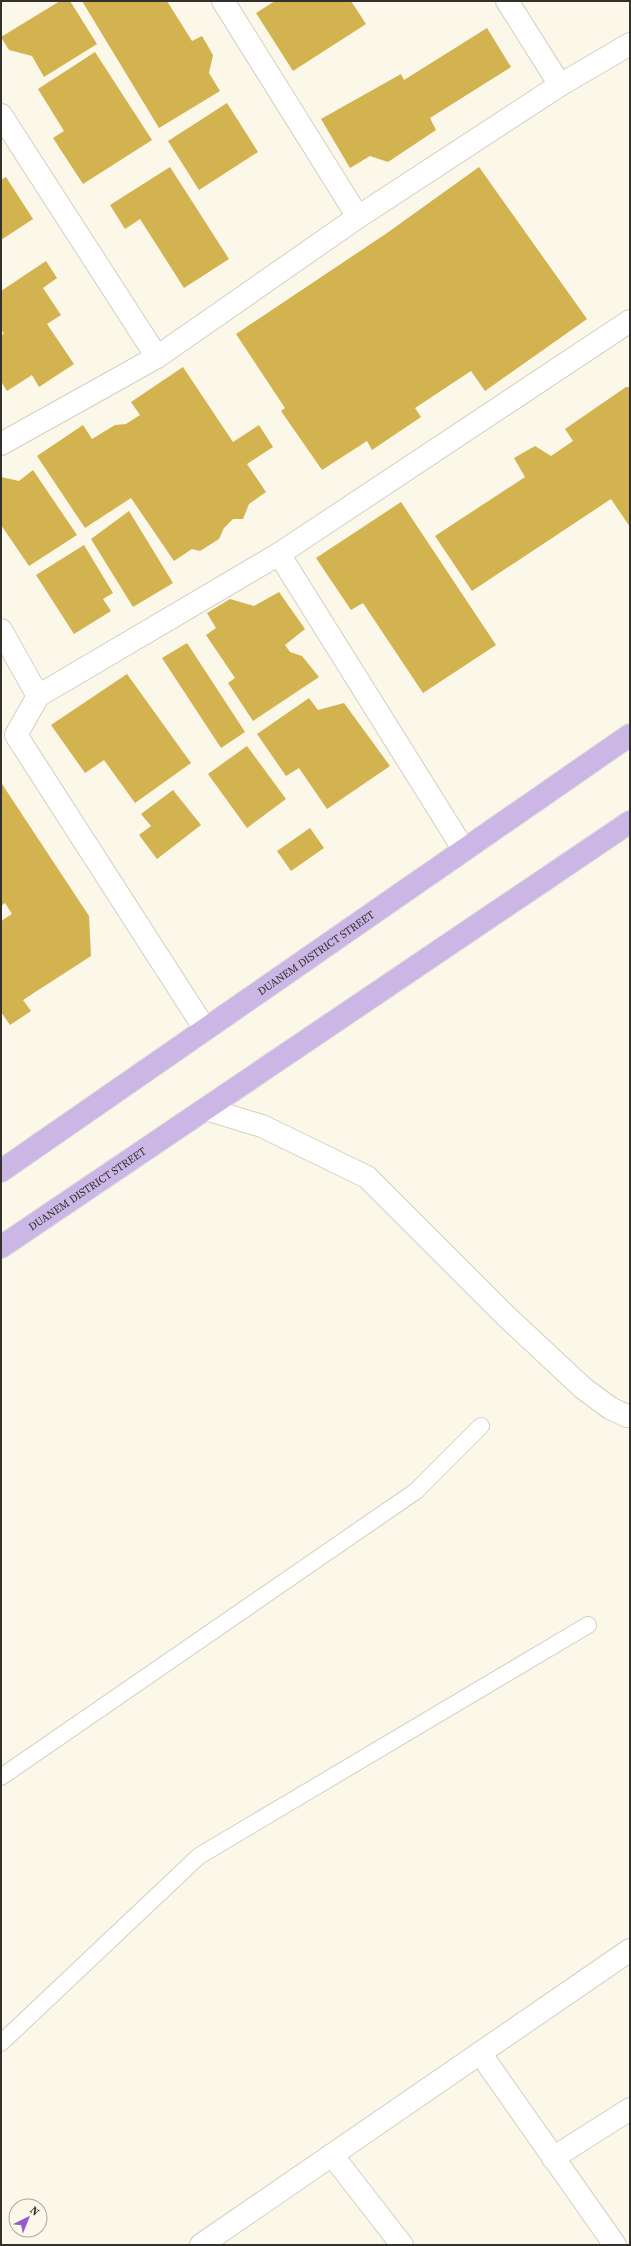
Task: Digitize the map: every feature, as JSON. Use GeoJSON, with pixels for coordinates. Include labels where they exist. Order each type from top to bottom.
{"type":"FeatureCollection","features":[{"type":"Feature","properties":{"kind":"main road","name":"DUANEM DISTRICT STREET"},"geometry":{"type":"LineString","coordinates":[[1,1171],[630,735]]}},
{"type":"Feature","properties":{"kind":"main road","name":"DUANEM DISTRICT STREET"},"geometry":{"type":"LineString","coordinates":[[1,1247],[630,822]]}},
{"type":"Feature","properties":{"kind":"street"},"geometry":{"type":"LineString","coordinates":[[223,1],[358,217]]}},
{"type":"Feature","properties":{"kind":"street"},"geometry":{"type":"LineString","coordinates":[[507,1],[560,85]]}},
{"type":"Feature","properties":{"kind":"street"},"geometry":{"type":"LineString","coordinates":[[1,444],[157,357],[358,217],[560,85],[630,44]]}},
{"type":"Feature","properties":{"kind":"street"},"geometry":{"type":"LineString","coordinates":[[1,114],[157,357]]}},
{"type":"Feature","properties":{"kind":"street"},"geometry":{"type":"LineString","coordinates":[[205,1029],[8,740],[38,696],[279,554],[630,320]]}},
{"type":"Feature","properties":{"kind":"street"},"geometry":{"type":"LineString","coordinates":[[279,554],[464,850]]}},
{"type":"Feature","properties":{"kind":"street"},"geometry":{"type":"LineString","coordinates":[[1,630],[38,696]]}},
{"type":"Feature","properties":{"kind":"street"},"geometry":{"type":"LineString","coordinates":[[206,1109],[262,1126],[367,1177],[506,1316],[583,1388],[610,1408],[627,1416],[630,1415]]}},
{"type":"Feature","properties":{"kind":"street"},"geometry":{"type":"LineString","coordinates":[[201,2245],[630,1950]]}},
{"type":"Feature","properties":{"kind":"street"},"geometry":{"type":"LineString","coordinates":[[480,2053],[615,2245]]}},
{"type":"Feature","properties":{"kind":"street"},"geometry":{"type":"LineString","coordinates":[[554,2158],[630,2109]]}},
{"type":"Feature","properties":{"kind":"street"},"geometry":{"type":"LineString","coordinates":[[332,2155],[402,2245]]}},
{"type":"Feature","properties":{"kind":"lane"},"geometry":{"type":"LineString","coordinates":[[1,1777],[416,1491],[481,1426]]}},
{"type":"Feature","properties":{"kind":"lane"},"geometry":{"type":"LineString","coordinates":[[1,2043],[199,1856],[588,1625]]}},
{"type":"Feature","properties":{"kind":"building"},"geometry":{"type":"Polygon","coordinates":[[[60,1],[70,1],[97,44],[44,77],[32,56],[9,50],[1,37],[60,1]]]}},
{"type":"Feature","properties":{"kind":"building"},"geometry":{"type":"Polygon","coordinates":[[[82,1],[167,1],[192,41],[202,36],[213,55],[209,73],[220,91],[159,128],[82,1]]]}},
{"type":"Feature","properties":{"kind":"building"},"geometry":{"type":"Polygon","coordinates":[[[275,1],[351,1],[366,24],[293,71],[256,13],[275,1]]]}},
{"type":"Feature","properties":{"kind":"building"},"geometry":{"type":"Polygon","coordinates":[[[487,28],[511,67],[430,118],[436,130],[388,162],[370,156],[350,168],[321,119],[401,74],[404,80],[487,28]]]}},
{"type":"Feature","properties":{"kind":"building"},"geometry":{"type":"Polygon","coordinates":[[[95,52],[152,140],[83,184],[53,138],[64,131],[38,89],[95,52]]]}},
{"type":"Feature","properties":{"kind":"building"},"geometry":{"type":"Polygon","coordinates":[[[227,103],[258,152],[199,190],[168,141],[227,103]]]}},
{"type":"Feature","properties":{"kind":"building"},"geometry":{"type":"Polygon","coordinates":[[[170,167],[229,259],[184,288],[140,219],[125,229],[110,205],[170,167]]]}},
{"type":"Feature","properties":{"kind":"building"},"geometry":{"type":"Polygon","coordinates":[[[479,167],[587,319],[485,391],[471,371],[415,408],[421,417],[372,450],[367,441],[322,470],[281,411],[285,408],[236,334],[387,233],[479,167]]]}},
{"type":"Feature","properties":{"kind":"building"},"geometry":{"type":"Polygon","coordinates":[[[6,177],[33,219],[1,240],[1,180],[6,177]]]}},
{"type":"Feature","properties":{"kind":"building"},"geometry":{"type":"Polygon","coordinates":[[[46,261],[57,278],[43,288],[61,315],[47,324],[74,364],[39,387],[32,375],[7,391],[1,381],[1,335],[4,334],[1,329],[1,291],[46,261]]]}},
{"type":"Feature","properties":{"kind":"building"},"geometry":{"type":"Polygon","coordinates":[[[183,367],[233,442],[259,425],[273,447],[247,464],[266,492],[249,504],[243,519],[233,519],[224,528],[219,539],[200,551],[192,549],[174,561],[131,498],[85,528],[37,456],[83,425],[92,439],[115,425],[126,424],[140,415],[131,402],[183,367]]]}},
{"type":"Feature","properties":{"kind":"building"},"geometry":{"type":"Polygon","coordinates":[[[626,387],[630,387],[630,527],[611,499],[472,591],[435,536],[525,477],[514,458],[535,446],[551,456],[573,441],[565,429],[626,387]]]}},
{"type":"Feature","properties":{"kind":"building"},"geometry":{"type":"Polygon","coordinates":[[[33,470],[77,535],[29,566],[1,525],[1,477],[19,481],[33,470]]]}},
{"type":"Feature","properties":{"kind":"building"},"geometry":{"type":"Polygon","coordinates":[[[401,502],[496,645],[423,693],[363,603],[351,610],[316,558],[401,502]]]}},
{"type":"Feature","properties":{"kind":"building"},"geometry":{"type":"Polygon","coordinates":[[[129,511],[173,583],[133,607],[91,539],[129,511]]]}},
{"type":"Feature","properties":{"kind":"building"},"geometry":{"type":"Polygon","coordinates":[[[84,545],[113,593],[103,599],[111,611],[74,634],[36,575],[84,545]]]}},
{"type":"Feature","properties":{"kind":"building"},"geometry":{"type":"Polygon","coordinates":[[[279,592],[305,629],[285,645],[290,652],[302,656],[319,677],[253,721],[228,683],[235,678],[206,635],[216,628],[207,613],[230,599],[254,606],[279,592]]]}},
{"type":"Feature","properties":{"kind":"building"},"geometry":{"type":"Polygon","coordinates":[[[187,643],[245,732],[221,748],[162,658],[187,643]]]}},
{"type":"Feature","properties":{"kind":"building"},"geometry":{"type":"Polygon","coordinates":[[[127,674],[191,763],[135,803],[104,760],[85,773],[51,725],[127,674]]]}},
{"type":"Feature","properties":{"kind":"building"},"geometry":{"type":"Polygon","coordinates":[[[309,698],[318,710],[344,703],[390,766],[327,809],[299,768],[286,776],[257,734],[309,698]]]}},
{"type":"Feature","properties":{"kind":"building"},"geometry":{"type":"Polygon","coordinates":[[[247,746],[286,799],[247,828],[208,774],[247,746]]]}},
{"type":"Feature","properties":{"kind":"building"},"geometry":{"type":"Polygon","coordinates":[[[2,784],[89,916],[91,956],[23,1000],[31,1011],[10,1025],[1,1012],[1,921],[12,914],[5,903],[1,906],[2,784]]]}},
{"type":"Feature","properties":{"kind":"building"},"geometry":{"type":"Polygon","coordinates":[[[173,790],[201,825],[157,859],[139,835],[151,826],[141,814],[173,790]]]}},
{"type":"Feature","properties":{"kind":"building"},"geometry":{"type":"Polygon","coordinates":[[[310,828],[324,848],[291,871],[277,851],[310,828]]]}}]}
